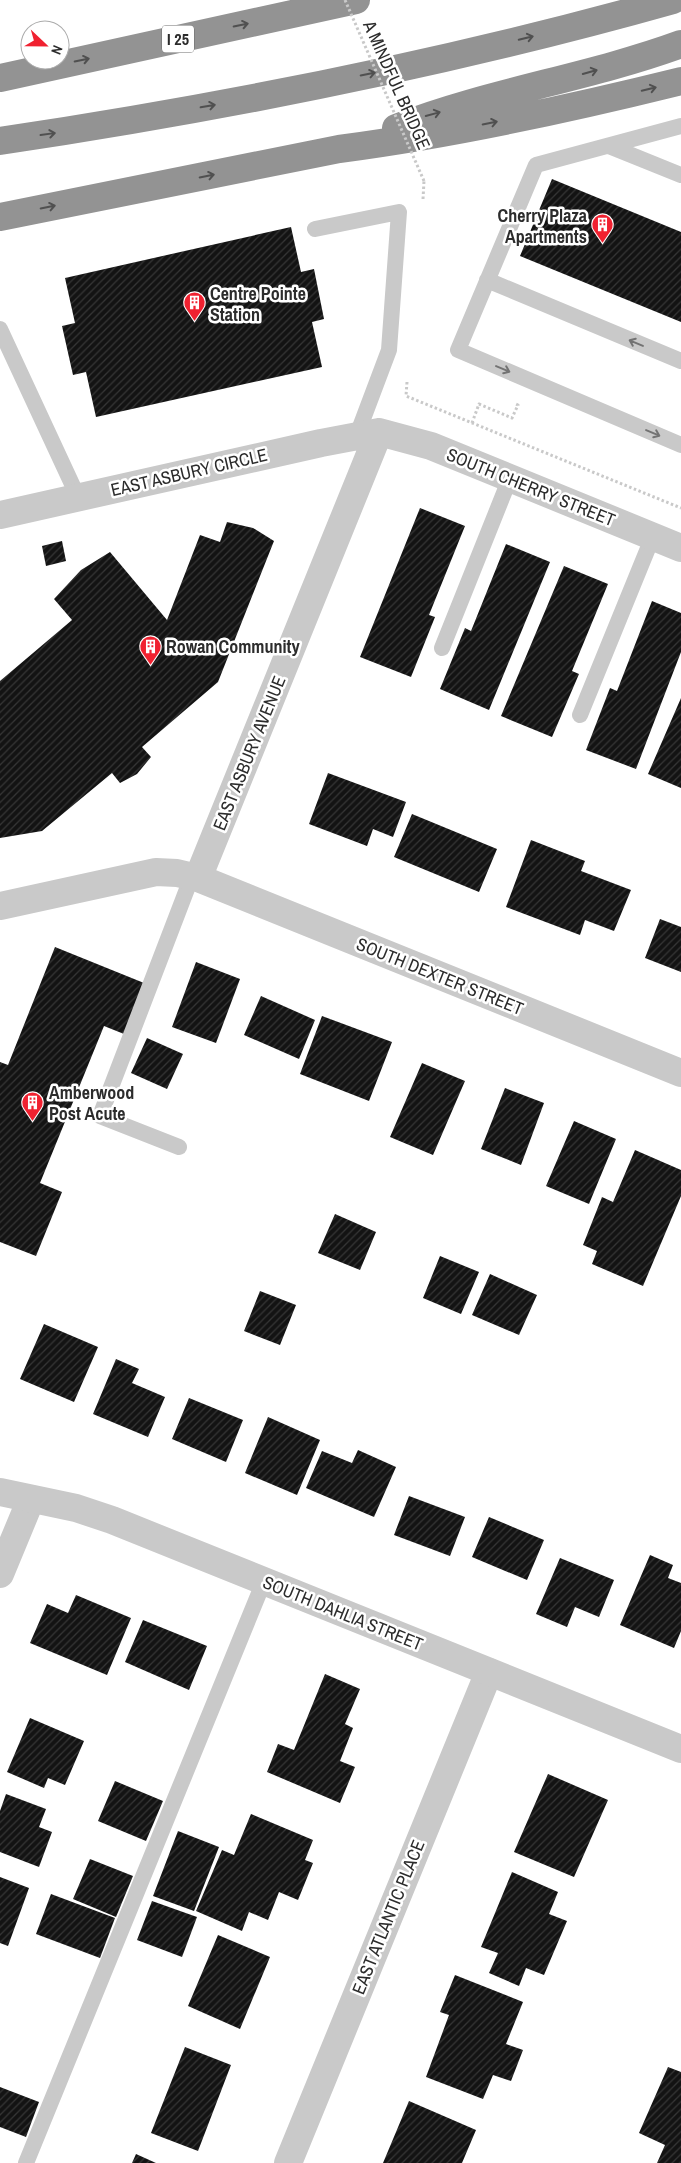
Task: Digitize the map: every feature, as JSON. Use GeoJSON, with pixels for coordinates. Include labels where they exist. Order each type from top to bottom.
{"type":"FeatureCollection","features":[{"type":"Feature","properties":{"kind":"highway","name":"I 25"},"geometry":{"type":"LineString","coordinates":[[0,78],[356,0]]}},
{"type":"Feature","properties":{"kind":"highway"},"geometry":{"type":"LineString","coordinates":[[0,141],[242,100],[404,67],[613,17],[673,0]]}},
{"type":"Feature","properties":{"kind":"highway"},"geometry":{"type":"LineString","coordinates":[[339,150],[426,116],[585,74],[681,44]]}},
{"type":"Feature","properties":{"kind":"highway"},"geometry":{"type":"LineString","coordinates":[[0,217],[339,150],[391,143],[612,98],[681,81]]}},
{"type":"Feature","properties":{"kind":"street","name":"SOUTH CHERRY STREET"},"geometry":{"type":"LineString","coordinates":[[368,433],[431,446],[681,548]]}},
{"type":"Feature","properties":{"kind":"street","name":"EAST ASBURY CIRCLE"},"geometry":{"type":"LineString","coordinates":[[0,515],[368,433]]}},
{"type":"Feature","properties":{"kind":"street","name":"EAST ASBURY AVENUE"},"geometry":{"type":"LineString","coordinates":[[195,877],[368,433]]}},
{"type":"Feature","properties":{"kind":"street"},"geometry":{"type":"LineString","coordinates":[[0,906],[156,872],[177,873],[195,877]]}},
{"type":"Feature","properties":{"kind":"street","name":"SOUTH DEXTER STREET"},"geometry":{"type":"LineString","coordinates":[[195,877],[681,1073]]}},
{"type":"Feature","properties":{"kind":"street","name":"SOUTH DAHLIA STREET"},"geometry":{"type":"LineString","coordinates":[[0,1492],[87,1511],[681,1749]]}},
{"type":"Feature","properties":{"kind":"street"},"geometry":{"type":"LineString","coordinates":[[0,1574],[31,1499]]}},
{"type":"Feature","properties":{"kind":"street","name":"EAST ATLANTIC PLACE"},"geometry":{"type":"LineString","coordinates":[[288,2163],[489,1672]]}},
{"type":"Feature","properties":{"kind":"lane"},"geometry":{"type":"LineString","coordinates":[[681,126],[536,165],[458,350],[681,445]]}},
{"type":"Feature","properties":{"kind":"lane"},"geometry":{"type":"LineString","coordinates":[[609,146],[681,175]]}},
{"type":"Feature","properties":{"kind":"lane"},"geometry":{"type":"LineString","coordinates":[[315,229],[399,212],[389,350],[368,433]]}},
{"type":"Feature","properties":{"kind":"lane"},"geometry":{"type":"LineString","coordinates":[[487,280],[681,362]]}},
{"type":"Feature","properties":{"kind":"lane"},"geometry":{"type":"LineString","coordinates":[[0,329],[78,497]]}},
{"type":"Feature","properties":{"kind":"lane"},"geometry":{"type":"LineString","coordinates":[[442,648],[510,478]]}},
{"type":"Feature","properties":{"kind":"lane"},"geometry":{"type":"LineString","coordinates":[[580,715],[653,536]]}},
{"type":"Feature","properties":{"kind":"lane"},"geometry":{"type":"LineString","coordinates":[[179,1147],[100,1116],[195,877]]}},
{"type":"Feature","properties":{"kind":"lane"},"geometry":{"type":"LineString","coordinates":[[26,2163],[264,1581]]}},
{"type":"Feature","properties":{"kind":"path","name":"A MINDFUL BRIDGE"},"geometry":{"type":"LineString","coordinates":[[345,0],[424,181]]}},
{"type":"Feature","properties":{"kind":"path"},"geometry":{"type":"LineString","coordinates":[[472,423],[479,404],[512,418],[518,405],[510,402]]}},
{"type":"Feature","properties":{"kind":"path"},"geometry":{"type":"LineString","coordinates":[[649,496],[681,508]]}},
{"type":"Feature","properties":{"kind":"building","name":"Cherry Plaza Apartments"},"geometry":{"type":"Polygon","coordinates":[[[552,179],[681,232],[681,322],[520,256],[552,179]]]}},
{"type":"Feature","properties":{"kind":"building","name":"Centre Pointe Station"},"geometry":{"type":"Polygon","coordinates":[[[291,227],[301,272],[314,269],[324,319],[312,322],[322,367],[96,417],[86,372],[73,375],[62,326],[75,323],[65,278],[291,227]]]}},
{"type":"Feature","properties":{"kind":"building"},"geometry":{"type":"Polygon","coordinates":[[[420,508],[465,526],[429,615],[435,617],[411,677],[360,657],[420,508]]]}},
{"type":"Feature","properties":{"kind":"building","name":"Rowan Community"},"geometry":{"type":"Polygon","coordinates":[[[227,522],[253,528],[274,541],[218,682],[142,747],[151,757],[137,774],[120,783],[112,773],[42,831],[0,838],[0,681],[72,620],[54,599],[81,570],[110,552],[167,620],[200,535],[220,542],[227,522]]]}},
{"type":"Feature","properties":{"kind":"building"},"geometry":{"type":"Polygon","coordinates":[[[62,541],[66,561],[46,566],[42,546],[62,541]]]}},
{"type":"Feature","properties":{"kind":"building"},"geometry":{"type":"Polygon","coordinates":[[[506,544],[550,562],[489,710],[440,689],[465,628],[471,631],[506,544]]]}},
{"type":"Feature","properties":{"kind":"building"},"geometry":{"type":"Polygon","coordinates":[[[564,566],[608,584],[572,671],[579,674],[552,737],[501,716],[564,566]]]}},
{"type":"Feature","properties":{"kind":"building"},"geometry":{"type":"Polygon","coordinates":[[[652,601],[681,613],[681,652],[636,769],[586,750],[610,688],[617,691],[652,601]]]}},
{"type":"Feature","properties":{"kind":"building"},"geometry":{"type":"Polygon","coordinates":[[[681,698],[681,788],[648,774],[681,698]]]}},
{"type":"Feature","properties":{"kind":"building"},"geometry":{"type":"Polygon","coordinates":[[[328,773],[406,802],[393,837],[373,829],[367,846],[309,824],[328,773]]]}},
{"type":"Feature","properties":{"kind":"building"},"geometry":{"type":"Polygon","coordinates":[[[412,814],[497,849],[479,892],[394,857],[412,814]]]}},
{"type":"Feature","properties":{"kind":"building"},"geometry":{"type":"Polygon","coordinates":[[[531,840],[585,861],[581,871],[631,890],[614,931],[585,920],[580,935],[506,907],[531,840]]]}},
{"type":"Feature","properties":{"kind":"building"},"geometry":{"type":"Polygon","coordinates":[[[660,919],[681,927],[681,972],[645,958],[660,919]]]}},
{"type":"Feature","properties":{"kind":"building","name":"Amberwood Post Acute"},"geometry":{"type":"Polygon","coordinates":[[[55,947],[144,983],[124,1034],[104,1026],[40,1183],[62,1192],[36,1256],[0,1242],[0,1062],[8,1065],[55,947]]]}},
{"type":"Feature","properties":{"kind":"building"},"geometry":{"type":"Polygon","coordinates":[[[196,962],[240,979],[216,1043],[172,1027],[196,962]]]}},
{"type":"Feature","properties":{"kind":"building"},"geometry":{"type":"Polygon","coordinates":[[[261,996],[315,1020],[299,1059],[244,1035],[261,996]]]}},
{"type":"Feature","properties":{"kind":"building"},"geometry":{"type":"Polygon","coordinates":[[[322,1016],[392,1042],[369,1101],[300,1074],[322,1016]]]}},
{"type":"Feature","properties":{"kind":"building"},"geometry":{"type":"Polygon","coordinates":[[[147,1038],[183,1054],[167,1089],[131,1073],[147,1038]]]}},
{"type":"Feature","properties":{"kind":"building"},"geometry":{"type":"Polygon","coordinates":[[[422,1063],[465,1081],[433,1155],[390,1137],[422,1063]]]}},
{"type":"Feature","properties":{"kind":"building"},"geometry":{"type":"Polygon","coordinates":[[[505,1088],[544,1103],[521,1165],[481,1149],[505,1088]]]}},
{"type":"Feature","properties":{"kind":"building"},"geometry":{"type":"Polygon","coordinates":[[[574,1121],[616,1139],[589,1204],[546,1186],[574,1121]]]}},
{"type":"Feature","properties":{"kind":"building"},"geometry":{"type":"Polygon","coordinates":[[[635,1150],[681,1170],[681,1196],[643,1286],[592,1264],[597,1251],[583,1245],[602,1197],[613,1202],[635,1150]]]}},
{"type":"Feature","properties":{"kind":"building"},"geometry":{"type":"Polygon","coordinates":[[[335,1214],[376,1232],[360,1270],[318,1253],[335,1214]]]}},
{"type":"Feature","properties":{"kind":"building"},"geometry":{"type":"Polygon","coordinates":[[[440,1256],[479,1272],[461,1314],[423,1298],[440,1256]]]}},
{"type":"Feature","properties":{"kind":"building"},"geometry":{"type":"Polygon","coordinates":[[[490,1274],[537,1295],[519,1335],[472,1315],[490,1274]]]}},
{"type":"Feature","properties":{"kind":"building"},"geometry":{"type":"Polygon","coordinates":[[[260,1291],[296,1305],[280,1345],[244,1331],[260,1291]]]}},
{"type":"Feature","properties":{"kind":"building"},"geometry":{"type":"Polygon","coordinates":[[[44,1324],[98,1347],[74,1402],[20,1379],[44,1324]]]}},
{"type":"Feature","properties":{"kind":"building"},"geometry":{"type":"Polygon","coordinates":[[[116,1359],[139,1369],[132,1383],[165,1397],[148,1437],[93,1414],[116,1359]]]}},
{"type":"Feature","properties":{"kind":"building"},"geometry":{"type":"Polygon","coordinates":[[[189,1398],[243,1420],[226,1462],[172,1439],[189,1398]]]}},
{"type":"Feature","properties":{"kind":"building"},"geometry":{"type":"Polygon","coordinates":[[[268,1417],[320,1440],[297,1495],[245,1473],[268,1417]]]}},
{"type":"Feature","properties":{"kind":"building"},"geometry":{"type":"Polygon","coordinates":[[[358,1450],[396,1467],[374,1517],[306,1488],[322,1451],[352,1463],[358,1450]]]}},
{"type":"Feature","properties":{"kind":"building"},"geometry":{"type":"Polygon","coordinates":[[[409,1496],[465,1517],[450,1556],[394,1535],[409,1496]]]}},
{"type":"Feature","properties":{"kind":"building"},"geometry":{"type":"Polygon","coordinates":[[[489,1517],[544,1540],[527,1580],[472,1557],[489,1517]]]}},
{"type":"Feature","properties":{"kind":"building"},"geometry":{"type":"Polygon","coordinates":[[[650,1555],[673,1565],[668,1578],[681,1583],[681,1631],[674,1648],[620,1625],[650,1555]]]}},
{"type":"Feature","properties":{"kind":"building"},"geometry":{"type":"Polygon","coordinates":[[[560,1558],[614,1580],[599,1617],[575,1607],[567,1627],[536,1614],[560,1558]]]}},
{"type":"Feature","properties":{"kind":"building"},"geometry":{"type":"Polygon","coordinates":[[[76,1595],[131,1618],[107,1675],[30,1643],[47,1604],[68,1613],[76,1595]]]}},
{"type":"Feature","properties":{"kind":"building"},"geometry":{"type":"Polygon","coordinates":[[[143,1620],[207,1646],[189,1690],[125,1662],[143,1620]]]}},
{"type":"Feature","properties":{"kind":"building"},"geometry":{"type":"Polygon","coordinates":[[[325,1674],[360,1689],[345,1724],[353,1728],[340,1761],[355,1767],[340,1803],[267,1772],[278,1744],[294,1750],[325,1674]]]}},
{"type":"Feature","properties":{"kind":"building"},"geometry":{"type":"Polygon","coordinates":[[[30,1718],[84,1741],[65,1785],[48,1778],[44,1788],[7,1772],[30,1718]]]}},
{"type":"Feature","properties":{"kind":"building"},"geometry":{"type":"Polygon","coordinates":[[[548,1774],[608,1800],[574,1877],[514,1852],[548,1774]]]}},
{"type":"Feature","properties":{"kind":"building"},"geometry":{"type":"Polygon","coordinates":[[[115,1781],[163,1801],[146,1841],[98,1821],[115,1781]]]}},
{"type":"Feature","properties":{"kind":"building"},"geometry":{"type":"Polygon","coordinates":[[[6,1794],[46,1809],[39,1827],[52,1832],[39,1867],[0,1852],[0,1811],[6,1794]]]}},
{"type":"Feature","properties":{"kind":"building"},"geometry":{"type":"Polygon","coordinates":[[[251,1814],[313,1840],[305,1860],[313,1863],[298,1900],[279,1892],[268,1920],[249,1912],[242,1931],[196,1911],[222,1850],[234,1855],[251,1814]]]}},
{"type":"Feature","properties":{"kind":"building"},"geometry":{"type":"Polygon","coordinates":[[[178,1831],[219,1847],[194,1911],[153,1896],[178,1831]]]}},
{"type":"Feature","properties":{"kind":"building"},"geometry":{"type":"Polygon","coordinates":[[[90,1859],[133,1876],[116,1917],[73,1899],[90,1859]]]}},
{"type":"Feature","properties":{"kind":"building"},"geometry":{"type":"Polygon","coordinates":[[[512,1872],[558,1892],[549,1914],[567,1921],[544,1975],[526,1968],[519,1986],[489,1973],[498,1953],[481,1947],[512,1872]]]}},
{"type":"Feature","properties":{"kind":"building"},"geometry":{"type":"Polygon","coordinates":[[[0,1877],[29,1888],[8,1946],[0,1943],[0,1877]]]}},
{"type":"Feature","properties":{"kind":"building"},"geometry":{"type":"Polygon","coordinates":[[[51,1894],[115,1918],[100,1958],[36,1934],[51,1894]]]}},
{"type":"Feature","properties":{"kind":"building"},"geometry":{"type":"Polygon","coordinates":[[[152,1901],[197,1917],[182,1957],[137,1940],[152,1901]]]}},
{"type":"Feature","properties":{"kind":"building"},"geometry":{"type":"Polygon","coordinates":[[[218,1935],[270,1957],[240,2029],[188,2006],[218,1935]]]}},
{"type":"Feature","properties":{"kind":"building"},"geometry":{"type":"Polygon","coordinates":[[[455,1975],[523,2002],[506,2044],[523,2050],[511,2081],[493,2075],[483,2099],[426,2077],[449,2015],[440,2012],[455,1975]]]}},
{"type":"Feature","properties":{"kind":"building"},"geometry":{"type":"Polygon","coordinates":[[[185,2047],[231,2065],[198,2151],[151,2133],[185,2047]]]}},
{"type":"Feature","properties":{"kind":"building"},"geometry":{"type":"Polygon","coordinates":[[[668,2067],[681,2072],[681,2163],[657,2163],[665,2145],[639,2133],[668,2067]]]}},
{"type":"Feature","properties":{"kind":"building"},"geometry":{"type":"Polygon","coordinates":[[[0,2087],[39,2102],[26,2137],[0,2127],[0,2087]]]}},
{"type":"Feature","properties":{"kind":"building"},"geometry":{"type":"Polygon","coordinates":[[[409,2101],[476,2130],[462,2163],[383,2163],[409,2101]]]}},
{"type":"Feature","properties":{"kind":"building"},"geometry":{"type":"Polygon","coordinates":[[[136,2154],[156,2163],[132,2163],[136,2154]]]}},
{"type":"Feature","properties":{"kind":"place","name":"Cherry Plaza Apartments"},"geometry":{"type":"Point","coordinates":[603,244]}},
{"type":"Feature","properties":{"kind":"place","name":"Centre Pointe Station"},"geometry":{"type":"Point","coordinates":[194,322]}},
{"type":"Feature","properties":{"kind":"place","name":"Rowan Community"},"geometry":{"type":"Point","coordinates":[150,665]}},
{"type":"Feature","properties":{"kind":"place","name":"Amberwood Post Acute"},"geometry":{"type":"Point","coordinates":[33,1121]}}]}
